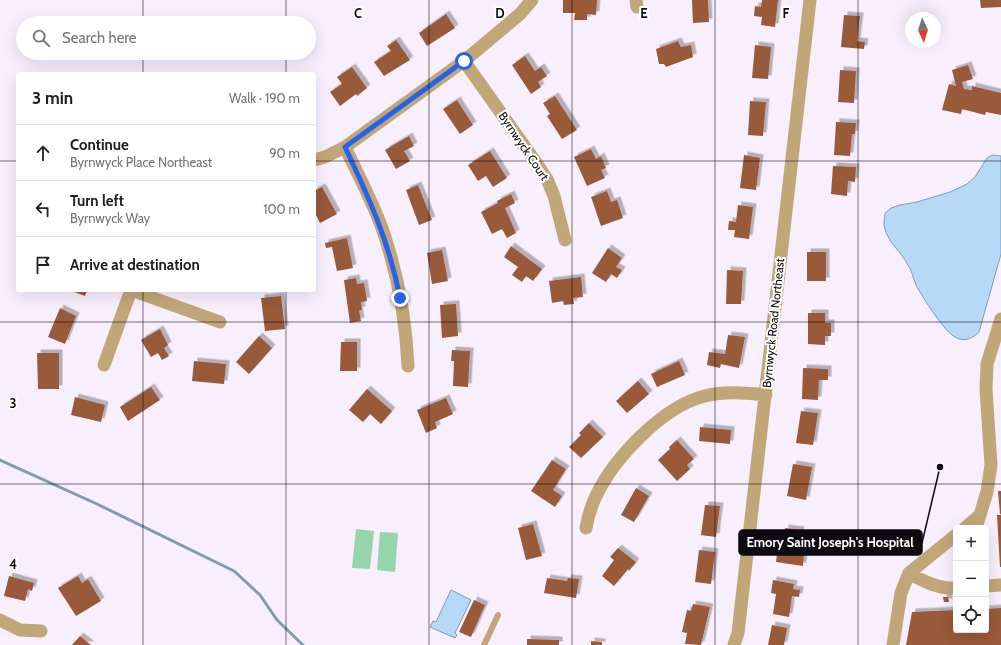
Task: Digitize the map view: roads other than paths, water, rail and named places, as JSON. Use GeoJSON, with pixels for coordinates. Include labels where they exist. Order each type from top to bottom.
{"type":"FeatureCollection","features":[{"type":"Feature","properties":{"kind":"street"},"geometry":{"type":"LineString","coordinates":[[316,159],[325,157],[345,147],[464,61],[520,14],[532,0]]}},
{"type":"Feature","properties":{"kind":"street","name":"Byrnwyck Road Northeast"},"geometry":{"type":"LineString","coordinates":[[734,645],[738,633],[766,395],[790,162],[810,0]]}},
{"type":"Feature","properties":{"kind":"street","name":"Byrnwyck Court"},"geometry":{"type":"LineString","coordinates":[[464,61],[547,179],[554,196],[565,240]]}},
{"type":"Feature","properties":{"kind":"street"},"geometry":{"type":"LineString","coordinates":[[345,147],[371,201],[395,270],[406,335],[408,366]]}},
{"type":"Feature","properties":{"kind":"street"},"geometry":{"type":"LineString","coordinates":[[104,365],[130,292]]}},
{"type":"Feature","properties":{"kind":"street"},"geometry":{"type":"LineString","coordinates":[[137,292],[220,322]]}},
{"type":"Feature","properties":{"kind":"street"},"geometry":{"type":"LineString","coordinates":[[978,522],[994,466],[986,389],[987,364],[1001,319]]}},
{"type":"Feature","properties":{"kind":"street"},"geometry":{"type":"LineString","coordinates":[[586,528],[596,496],[610,473],[632,445],[655,423],[672,410],[704,396],[724,392],[745,392],[766,395]]}},
{"type":"Feature","properties":{"kind":"street"},"geometry":{"type":"LineString","coordinates":[[893,645],[901,593],[909,574],[953,537]]}},
{"type":"Feature","properties":{"kind":"street"},"geometry":{"type":"LineString","coordinates":[[909,574],[921,581],[936,586],[953,588]]}},
{"type":"Feature","properties":{"kind":"street"},"geometry":{"type":"LineString","coordinates":[[989,586],[1001,585]]}},
{"type":"Feature","properties":{"kind":"street"},"geometry":{"type":"LineString","coordinates":[[0,620],[20,630],[40,631]]}},
{"type":"Feature","properties":{"kind":"lane"},"geometry":{"type":"LineString","coordinates":[[484,645],[498,615]]}},
{"type":"Feature","properties":{"kind":"water"},"geometry":{"type":"Polygon","coordinates":[[[993,155],[1001,156],[1001,254],[979,332],[969,339],[963,340],[957,338],[946,330],[919,290],[909,267],[887,234],[884,225],[885,213],[891,208],[950,192],[967,184],[975,177],[987,158],[993,155]]]}},
{"type":"Feature","properties":{"kind":"water"},"geometry":{"type":"Polygon","coordinates":[[[451,590],[471,600],[455,633],[457,635],[455,638],[430,627],[433,621],[436,622],[451,590]]]}},
{"type":"Feature","properties":{"kind":"waterway"},"geometry":{"type":"LineString","coordinates":[[0,460],[97,504],[234,571],[260,595],[277,620],[303,645]]}},
{"type":"Feature","properties":{"kind":"place","name":"Emory Saint Joseph's Hospital"},"geometry":{"type":"Point","coordinates":[940,467]}}]}
